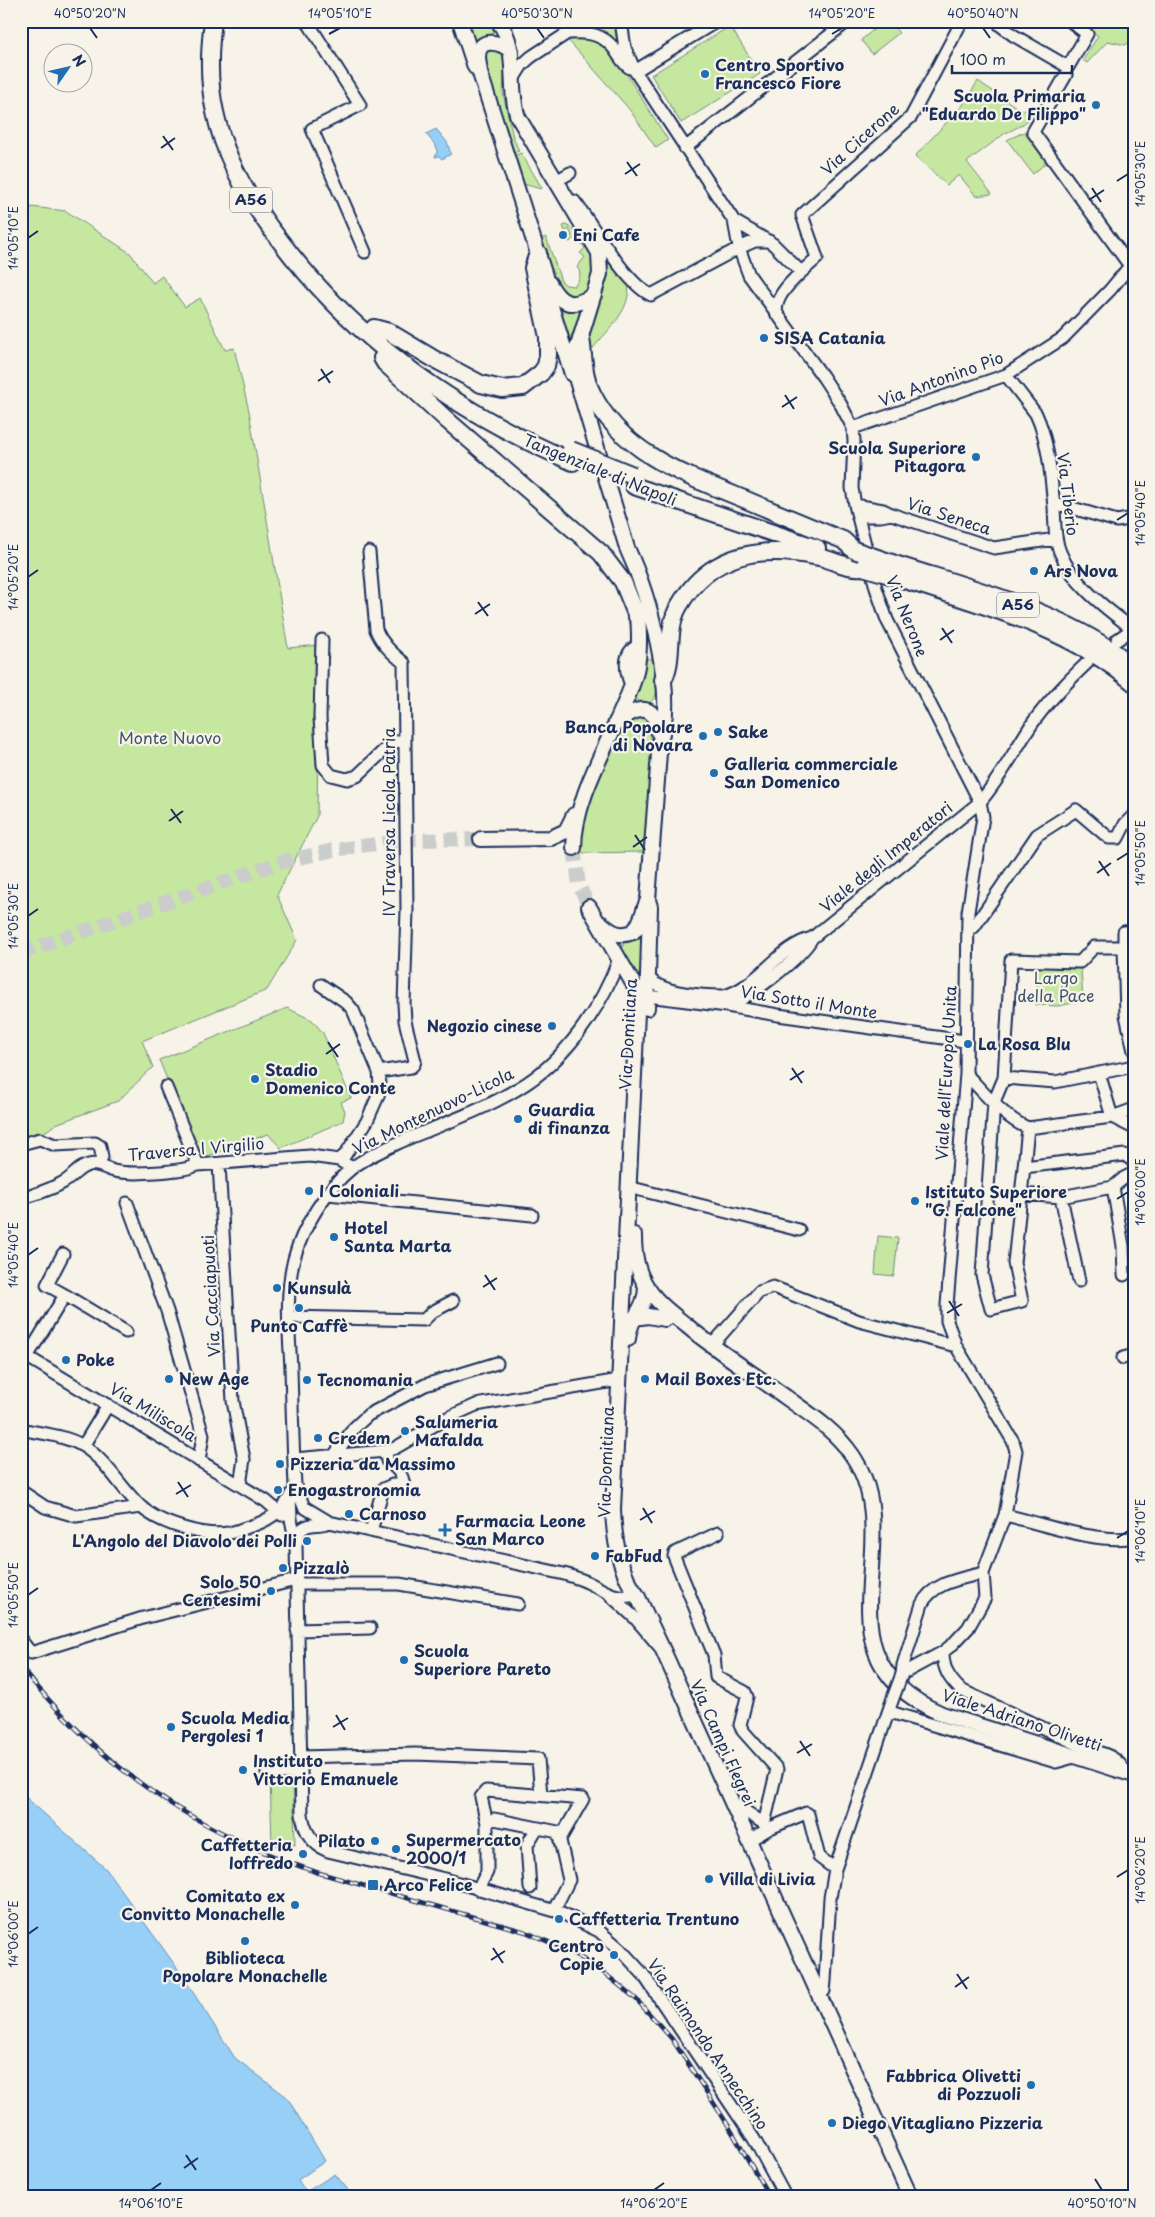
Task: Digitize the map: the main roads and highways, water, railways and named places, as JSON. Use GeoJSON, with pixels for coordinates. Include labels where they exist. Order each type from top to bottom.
{"type":"FeatureCollection","features":[{"type":"Feature","properties":{"kind":"highway","name":"Tangenziale di Napoli"},"geometry":{"type":"LineString","coordinates":[[213,21],[210,60],[214,110],[225,146],[235,168],[267,224],[302,270],[330,301],[373,334],[460,393],[572,456],[633,481],[851,560],[863,567],[891,569],[1048,617],[1096,641],[1134,667]]}},
{"type":"Feature","properties":{"kind":"highway","name":"Tangenziale di Napoli"},"geometry":{"type":"LineString","coordinates":[[223,21],[219,58],[222,92],[230,131],[242,162],[269,210],[323,278],[373,334]]}},
{"type":"Feature","properties":{"kind":"highway"},"geometry":{"type":"LineString","coordinates":[[538,253],[533,268],[548,337],[548,355],[544,370],[534,381],[523,387],[502,389],[481,384],[389,332],[373,334],[385,364],[610,562],[627,590],[638,619]]}},
{"type":"Feature","properties":{"kind":"highway"},"geometry":{"type":"LineString","coordinates":[[581,338],[583,366],[592,394],[616,427],[640,449],[669,467],[843,540],[854,550]]}},
{"type":"Feature","properties":{"kind":"highway","name":"Tangenziale di Napoli"},"geometry":{"type":"LineString","coordinates":[[633,481],[854,550],[891,569],[1051,632],[1092,652],[1134,683]]}},
{"type":"Feature","properties":{"kind":"highway"},"geometry":{"type":"LineString","coordinates":[[662,673],[668,672],[671,630],[678,608],[689,590],[715,567],[736,557],[773,552],[816,557],[855,568],[863,567]]}},
{"type":"Feature","properties":{"kind":"main road"},"geometry":{"type":"LineString","coordinates":[[460,21],[475,67],[480,73]]}},
{"type":"Feature","properties":{"kind":"main road"},"geometry":{"type":"LineString","coordinates":[[498,21],[507,34],[511,51],[512,92],[518,117],[599,253],[600,274],[576,358],[577,381]]}},
{"type":"Feature","properties":{"kind":"main road"},"geometry":{"type":"LineString","coordinates":[[511,51],[499,42],[491,42],[484,46],[478,52],[480,73],[538,253],[545,276],[546,290],[570,368],[577,381],[627,548],[634,564],[659,644],[662,673],[663,732],[660,740]]}},
{"type":"Feature","properties":{"kind":"main road"},"geometry":{"type":"LineString","coordinates":[[545,276],[558,297],[568,303],[579,303],[594,295]]}},
{"type":"Feature","properties":{"kind":"main road"},"geometry":{"type":"LineString","coordinates":[[481,839],[551,838],[564,842],[572,848],[581,808],[632,685],[638,619],[627,548]]}},
{"type":"Feature","properties":{"kind":"main road"},"geometry":{"type":"LineString","coordinates":[[634,653],[652,656],[662,673]]}},
{"type":"Feature","properties":{"kind":"main road"},"geometry":{"type":"LineString","coordinates":[[616,722],[634,710],[649,712],[657,721],[660,740],[648,900]]}},
{"type":"Feature","properties":{"kind":"main road"},"geometry":{"type":"LineString","coordinates":[[551,838],[566,831],[574,814],[581,808]]}},
{"type":"Feature","properties":{"kind":"main road","name":"Via Domitiana"},"geometry":{"type":"LineString","coordinates":[[637,1595],[631,1587],[621,1562],[613,1515],[639,1003],[638,992],[593,913],[610,931],[619,935],[627,934],[638,927],[643,918],[644,907],[648,900]]}},
{"type":"Feature","properties":{"kind":"main road","name":"Via Domitiana"},"geometry":{"type":"LineString","coordinates":[[637,1595],[636,1584],[624,1546],[620,1506],[629,1330],[646,1296],[634,1245],[649,978],[650,907],[648,900]]}},
{"type":"Feature","properties":{"kind":"main road"},"geometry":{"type":"LineString","coordinates":[[626,1257],[646,1296],[665,1319]]}},
{"type":"Feature","properties":{"kind":"main road"},"geometry":{"type":"LineString","coordinates":[[625,1272],[631,1303],[637,1305],[646,1296]]}},
{"type":"Feature","properties":{"kind":"main road"},"geometry":{"type":"LineString","coordinates":[[646,1296],[668,1311],[695,1334]]}},
{"type":"Feature","properties":{"kind":"main road"},"geometry":{"type":"LineString","coordinates":[[634,1318],[648,1316],[665,1319],[695,1334]]}},
{"type":"Feature","properties":{"kind":"main road","name":"Viale Adriano Olivetti"},"geometry":{"type":"LineString","coordinates":[[695,1334],[822,1424],[843,1442],[859,1465],[868,1489],[872,1514],[868,1606],[870,1633],[881,1662],[897,1684],[915,1700],[942,1714],[1130,1774]]}},
{"type":"Feature","properties":{"kind":"main road","name":"Via Campi Flegrei"},"geometry":{"type":"LineString","coordinates":[[637,1595],[910,2196]]}},
{"type":"Feature","properties":{"kind":"water"},"geometry":{"type":"Polygon","coordinates":[[[436,129],[447,142],[451,154],[442,159],[439,156],[435,157],[437,152],[436,146],[426,134],[436,129]]]}},
{"type":"Feature","properties":{"kind":"water"},"geometry":{"type":"Polygon","coordinates":[[[21,1793],[106,1869],[180,1972],[235,2058],[287,2097],[325,2161],[298,2180],[306,2192],[335,2174],[353,2196],[21,2196],[21,1793]]]}},
{"type":"Feature","properties":{"kind":"tunnel"},"geometry":{"type":"LineString","coordinates":[[21,953],[281,862],[334,850],[376,844],[412,840],[481,839]]}},
{"type":"Feature","properties":{"kind":"tunnel"},"geometry":{"type":"LineString","coordinates":[[574,848],[579,885],[589,907]]}},
{"type":"Feature","properties":{"kind":"railway"},"geometry":{"type":"LineString","coordinates":[[21,1667],[84,1736],[118,1766],[190,1816],[229,1837],[316,1872],[526,1932],[569,1951],[598,1968],[636,1999],[672,2039],[728,2125],[769,2196]]}},
{"type":"Feature","properties":{"kind":"place","name":"Centro Sportivo Francesco Fiore"},"geometry":{"type":"Point","coordinates":[705,74]}},
{"type":"Feature","properties":{"kind":"place","name":"Scuola Primaria \"Eduardo De Filippo\""},"geometry":{"type":"Point","coordinates":[1096,105]}},
{"type":"Feature","properties":{"kind":"place","name":"Eni Cafe"},"geometry":{"type":"Point","coordinates":[563,235]}},
{"type":"Feature","properties":{"kind":"place","name":"SISA Catania"},"geometry":{"type":"Point","coordinates":[764,338]}},
{"type":"Feature","properties":{"kind":"place","name":"Scuola Superiore Pitagora"},"geometry":{"type":"Point","coordinates":[976,457]}},
{"type":"Feature","properties":{"kind":"place","name":"Ars Nova"},"geometry":{"type":"Point","coordinates":[1034,571]}},
{"type":"Feature","properties":{"kind":"place","name":"Sake"},"geometry":{"type":"Point","coordinates":[718,732]}},
{"type":"Feature","properties":{"kind":"place","name":"Banca Popolare di Novara"},"geometry":{"type":"Point","coordinates":[703,736]}},
{"type":"Feature","properties":{"kind":"place","name":"Galleria commerciale San Domenico"},"geometry":{"type":"Point","coordinates":[714,773]}},
{"type":"Feature","properties":{"kind":"place","name":"Negozio cinese"},"geometry":{"type":"Point","coordinates":[552,1026]}},
{"type":"Feature","properties":{"kind":"place","name":"La Rosa Blu"},"geometry":{"type":"Point","coordinates":[968,1044]}},
{"type":"Feature","properties":{"kind":"place","name":"Stadio Domenico Conte"},"geometry":{"type":"Point","coordinates":[255,1079]}},
{"type":"Feature","properties":{"kind":"place","name":"Guardia di finanza"},"geometry":{"type":"Point","coordinates":[518,1119]}},
{"type":"Feature","properties":{"kind":"place","name":"I Coloniali"},"geometry":{"type":"Point","coordinates":[309,1191]}},
{"type":"Feature","properties":{"kind":"place","name":"Istituto Superiore \"G. Falcone\""},"geometry":{"type":"Point","coordinates":[915,1201]}},
{"type":"Feature","properties":{"kind":"place","name":"Hotel Santa Marta"},"geometry":{"type":"Point","coordinates":[334,1237]}},
{"type":"Feature","properties":{"kind":"place","name":"Kunsulà"},"geometry":{"type":"Point","coordinates":[277,1288]}},
{"type":"Feature","properties":{"kind":"place","name":"Punto Caffè"},"geometry":{"type":"Point","coordinates":[299,1308]}},
{"type":"Feature","properties":{"kind":"place","name":"Poke"},"geometry":{"type":"Point","coordinates":[66,1360]}},
{"type":"Feature","properties":{"kind":"place","name":"New Age"},"geometry":{"type":"Point","coordinates":[169,1379]}},
{"type":"Feature","properties":{"kind":"place","name":"Mail Boxes Etc."},"geometry":{"type":"Point","coordinates":[645,1379]}},
{"type":"Feature","properties":{"kind":"place","name":"Tecnomania"},"geometry":{"type":"Point","coordinates":[307,1380]}},
{"type":"Feature","properties":{"kind":"place","name":"Salumeria Mafalda"},"geometry":{"type":"Point","coordinates":[405,1431]}},
{"type":"Feature","properties":{"kind":"place","name":"Credem"},"geometry":{"type":"Point","coordinates":[318,1438]}},
{"type":"Feature","properties":{"kind":"place","name":"Pizzeria da Massimo"},"geometry":{"type":"Point","coordinates":[280,1464]}},
{"type":"Feature","properties":{"kind":"place","name":"Enogastronomia"},"geometry":{"type":"Point","coordinates":[278,1490]}},
{"type":"Feature","properties":{"kind":"place","name":"Carnoso"},"geometry":{"type":"Point","coordinates":[349,1514]}},
{"type":"Feature","properties":{"kind":"place","name":"Farmacia Leone San Marco"},"geometry":{"type":"Point","coordinates":[445,1530]}},
{"type":"Feature","properties":{"kind":"place","name":"L'Angolo del Diavolo dei Polli"},"geometry":{"type":"Point","coordinates":[307,1541]}},
{"type":"Feature","properties":{"kind":"place","name":"FabFud"},"geometry":{"type":"Point","coordinates":[595,1556]}},
{"type":"Feature","properties":{"kind":"place","name":"Pizzalò"},"geometry":{"type":"Point","coordinates":[283,1568]}},
{"type":"Feature","properties":{"kind":"place","name":"Solo 50 Centesimi"},"geometry":{"type":"Point","coordinates":[271,1591]}},
{"type":"Feature","properties":{"kind":"place","name":"Scuola Superiore Pareto"},"geometry":{"type":"Point","coordinates":[404,1660]}},
{"type":"Feature","properties":{"kind":"place","name":"Scuola Media Pergolesi 1"},"geometry":{"type":"Point","coordinates":[171,1727]}},
{"type":"Feature","properties":{"kind":"place","name":"Instituto Vittorio Emanuele"},"geometry":{"type":"Point","coordinates":[243,1770]}},
{"type":"Feature","properties":{"kind":"place","name":"Pilato"},"geometry":{"type":"Point","coordinates":[375,1841]}},
{"type":"Feature","properties":{"kind":"place","name":"Supermercato 2000/1"},"geometry":{"type":"Point","coordinates":[396,1849]}},
{"type":"Feature","properties":{"kind":"place","name":"Caffetteria Ioffredo"},"geometry":{"type":"Point","coordinates":[303,1854]}},
{"type":"Feature","properties":{"kind":"place","name":"Villa di Livia"},"geometry":{"type":"Point","coordinates":[709,1879]}},
{"type":"Feature","properties":{"kind":"place","name":"Arco Felice"},"geometry":{"type":"Point","coordinates":[373,1885]}},
{"type":"Feature","properties":{"kind":"place","name":"Comitato ex Convitto Monachelle"},"geometry":{"type":"Point","coordinates":[295,1905]}},
{"type":"Feature","properties":{"kind":"place","name":"Caffetteria Trentuno"},"geometry":{"type":"Point","coordinates":[559,1919]}},
{"type":"Feature","properties":{"kind":"place","name":"Biblioteca Popolare Monachelle"},"geometry":{"type":"Point","coordinates":[245,1941]}},
{"type":"Feature","properties":{"kind":"place","name":"Centro Copie"},"geometry":{"type":"Point","coordinates":[614,1955]}},
{"type":"Feature","properties":{"kind":"place","name":"Fabbrica Olivetti di Pozzuoli"},"geometry":{"type":"Point","coordinates":[1031,2085]}},
{"type":"Feature","properties":{"kind":"place","name":"Diego Vitagliano Pizzeria"},"geometry":{"type":"Point","coordinates":[832,2123]}},
{"type":"Feature","properties":{"kind":"park label","name":"Monte Nuovo"},"geometry":{"type":"Point","coordinates":[170,738]}},
{"type":"Feature","properties":{"kind":"park label","name":"Largo della Pace"},"geometry":{"type":"Point","coordinates":[1056,987]}}]}
